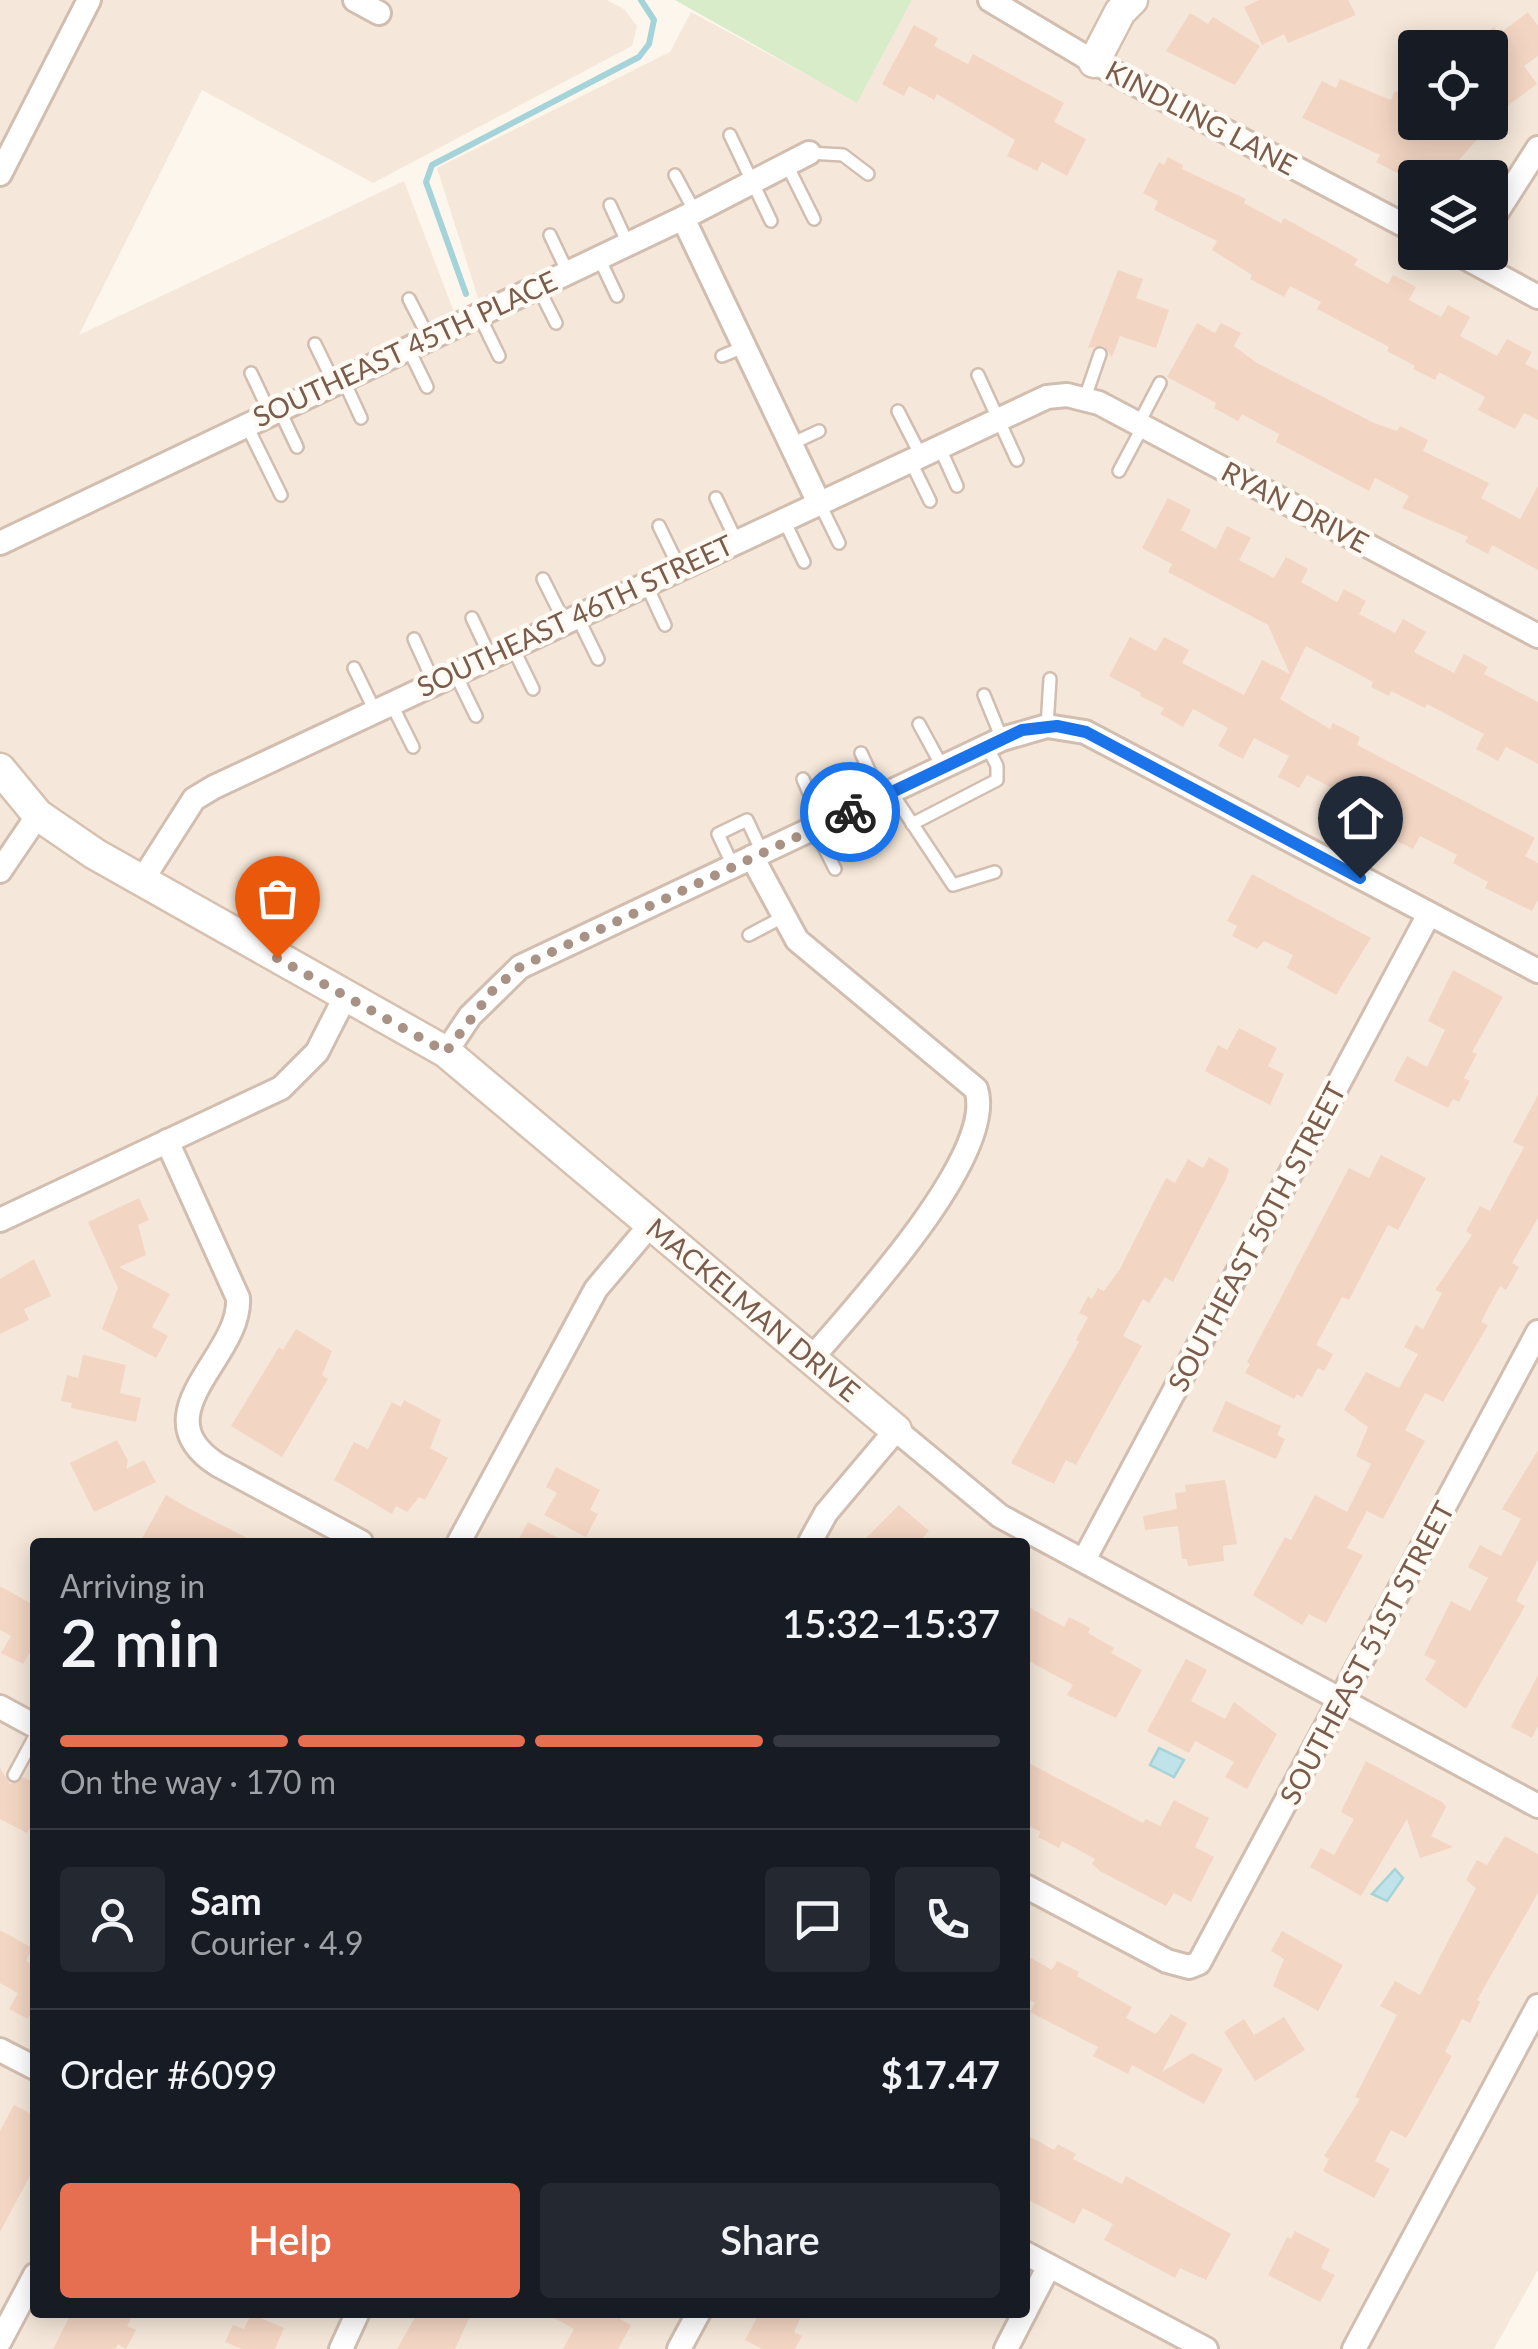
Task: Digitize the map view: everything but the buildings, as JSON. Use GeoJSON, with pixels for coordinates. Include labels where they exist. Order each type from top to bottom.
{"type":"FeatureCollection","features":[{"type":"Feature","properties":{"kind":"street"},"geometry":{"type":"LineString","coordinates":[[0,174],[88,0]]}},
{"type":"Feature","properties":{"kind":"street"},"geometry":{"type":"LineString","coordinates":[[355,0],[379,13]]}},
{"type":"Feature","properties":{"kind":"street","name":"KINDLING LANE"},"geometry":{"type":"LineString","coordinates":[[990,0],[1094,62],[1398,223]]}},
{"type":"Feature","properties":{"kind":"street"},"geometry":{"type":"LineString","coordinates":[[1094,62],[1120,12],[1132,0]]}},
{"type":"Feature","properties":{"kind":"street"},"geometry":{"type":"LineString","coordinates":[[1508,195],[1538,148]]}},
{"type":"Feature","properties":{"kind":"street","name":"SOUTHEAST 45TH PLACE"},"geometry":{"type":"LineString","coordinates":[[0,543],[689,216],[809,153]]}},
{"type":"Feature","properties":{"kind":"street"},"geometry":{"type":"LineString","coordinates":[[689,216],[733,352],[791,444],[818,501]]}},
{"type":"Feature","properties":{"kind":"street"},"geometry":{"type":"LineString","coordinates":[[1492,270],[1538,297]]}},
{"type":"Feature","properties":{"kind":"street","name":"RYAN DRIVE"},"geometry":{"type":"LineString","coordinates":[[1047,397],[1085,398],[1141,424],[1538,636]]}},
{"type":"Feature","properties":{"kind":"street","name":"SOUTHEAST 46TH STREET"},"geometry":{"type":"LineString","coordinates":[[141,882],[194,799],[818,501],[1047,397]]}},
{"type":"Feature","properties":{"kind":"street"},"geometry":{"type":"LineString","coordinates":[[446,1052],[482,1003],[520,967],[994,742],[1052,726],[1086,732],[1538,971]]}},
{"type":"Feature","properties":{"kind":"street","name":"MACKELMAN DRIVE"},"geometry":{"type":"LineString","coordinates":[[0,769],[38,815],[141,882],[446,1052],[1000,1516],[1538,1806]]}},
{"type":"Feature","properties":{"kind":"street"},"geometry":{"type":"LineString","coordinates":[[0,871],[38,815]]}},
{"type":"Feature","properties":{"kind":"street"},"geometry":{"type":"LineString","coordinates":[[749,859],[783,918],[815,957],[976,1089],[980,1102],[954,1170],[912,1241],[812,1359]]}},
{"type":"Feature","properties":{"kind":"street","name":"SOUTHEAST 50TH STREET"},"geometry":{"type":"LineString","coordinates":[[1084,1560],[1429,914]]}},
{"type":"Feature","properties":{"kind":"street"},"geometry":{"type":"LineString","coordinates":[[0,1220],[281,1088],[298,1075],[316,1052],[346,997]]}},
{"type":"Feature","properties":{"kind":"street"},"geometry":{"type":"LineString","coordinates":[[167,1142],[238,1298],[239,1311],[232,1328],[190,1404],[192,1438],[200,1453],[218,1465],[354,1538]]}},
{"type":"Feature","properties":{"kind":"street"},"geometry":{"type":"LineString","coordinates":[[461,1538],[596,1289],[651,1224]]}},
{"type":"Feature","properties":{"kind":"street","name":"SOUTHEAST 51ST STREET"},"geometry":{"type":"LineString","coordinates":[[1030,1889],[1167,1961],[1190,1967],[1200,1963],[1538,1332]]}},
{"type":"Feature","properties":{"kind":"street"},"geometry":{"type":"LineString","coordinates":[[812,1538],[826,1513],[896,1430]]}},
{"type":"Feature","properties":{"kind":"street"},"geometry":{"type":"LineString","coordinates":[[0,1707],[30,1723]]}},
{"type":"Feature","properties":{"kind":"street"},"geometry":{"type":"LineString","coordinates":[[1354,2349],[1538,2006]]}},
{"type":"Feature","properties":{"kind":"street"},"geometry":{"type":"LineString","coordinates":[[0,2050],[30,2065]]}},
{"type":"Feature","properties":{"kind":"street"},"geometry":{"type":"LineString","coordinates":[[1030,2256],[1206,2349]]}},
{"type":"Feature","properties":{"kind":"street"},"geometry":{"type":"LineString","coordinates":[[1030,2302],[1049,2266]]}},
{"type":"Feature","properties":{"kind":"street"},"geometry":{"type":"LineString","coordinates":[[0,2341],[30,2285]]}},
{"type":"Feature","properties":{"kind":"street"},"geometry":{"type":"LineString","coordinates":[[341,2349],[355,2318]]}},
{"type":"Feature","properties":{"kind":"street"},"geometry":{"type":"LineString","coordinates":[[680,2349],[697,2318]]}},
{"type":"Feature","properties":{"kind":"street"},"geometry":{"type":"LineString","coordinates":[[1006,2349],[1022,2318]]}},
{"type":"Feature","properties":{"kind":"lane"},"geometry":{"type":"LineString","coordinates":[[730,136],[771,221]]}},
{"type":"Feature","properties":{"kind":"lane"},"geometry":{"type":"LineString","coordinates":[[809,153],[844,155],[868,174]]}},
{"type":"Feature","properties":{"kind":"lane"},"geometry":{"type":"LineString","coordinates":[[787,165],[814,219]]}},
{"type":"Feature","properties":{"kind":"lane"},"geometry":{"type":"LineString","coordinates":[[676,175],[689,216]]}},
{"type":"Feature","properties":{"kind":"lane"},"geometry":{"type":"LineString","coordinates":[[610,206],[628,244]]}},
{"type":"Feature","properties":{"kind":"lane"},"geometry":{"type":"LineString","coordinates":[[550,235],[568,272]]}},
{"type":"Feature","properties":{"kind":"lane"},"geometry":{"type":"LineString","coordinates":[[598,258],[617,296]]}},
{"type":"Feature","properties":{"kind":"lane"},"geometry":{"type":"LineString","coordinates":[[538,286],[556,324]]}},
{"type":"Feature","properties":{"kind":"lane"},"geometry":{"type":"LineString","coordinates":[[409,299],[427,387]]}},
{"type":"Feature","properties":{"kind":"lane"},"geometry":{"type":"LineString","coordinates":[[479,314],[499,356]]}},
{"type":"Feature","properties":{"kind":"lane"},"geometry":{"type":"LineString","coordinates":[[315,344],[361,418]]}},
{"type":"Feature","properties":{"kind":"lane"},"geometry":{"type":"LineString","coordinates":[[1085,398],[1100,354]]}},
{"type":"Feature","properties":{"kind":"lane"},"geometry":{"type":"LineString","coordinates":[[251,373],[297,448]]}},
{"type":"Feature","properties":{"kind":"lane"},"geometry":{"type":"LineString","coordinates":[[978,375],[1017,460]]}},
{"type":"Feature","properties":{"kind":"lane"},"geometry":{"type":"LineString","coordinates":[[1120,471],[1160,383]]}},
{"type":"Feature","properties":{"kind":"lane"},"geometry":{"type":"LineString","coordinates":[[898,411],[922,453],[957,486]]}},
{"type":"Feature","properties":{"kind":"lane"},"geometry":{"type":"LineString","coordinates":[[246,424],[281,495]]}},
{"type":"Feature","properties":{"kind":"lane"},"geometry":{"type":"LineString","coordinates":[[791,444],[819,431]]}},
{"type":"Feature","properties":{"kind":"lane"},"geometry":{"type":"LineString","coordinates":[[922,453],[930,502]]}},
{"type":"Feature","properties":{"kind":"lane"},"geometry":{"type":"LineString","coordinates":[[716,498],[736,540]]}},
{"type":"Feature","properties":{"kind":"lane"},"geometry":{"type":"LineString","coordinates":[[818,501],[839,544]]}},
{"type":"Feature","properties":{"kind":"lane"},"geometry":{"type":"LineString","coordinates":[[783,518],[804,562]]}},
{"type":"Feature","properties":{"kind":"lane"},"geometry":{"type":"LineString","coordinates":[[659,526],[679,567]]}},
{"type":"Feature","properties":{"kind":"lane"},"geometry":{"type":"LineString","coordinates":[[543,578],[598,659]]}},
{"type":"Feature","properties":{"kind":"lane"},"geometry":{"type":"LineString","coordinates":[[646,583],[665,626]]}},
{"type":"Feature","properties":{"kind":"lane"},"geometry":{"type":"LineString","coordinates":[[472,618],[490,656]]}},
{"type":"Feature","properties":{"kind":"lane"},"geometry":{"type":"LineString","coordinates":[[414,640],[476,716]]}},
{"type":"Feature","properties":{"kind":"lane"},"geometry":{"type":"LineString","coordinates":[[512,646],[533,689]]}},
{"type":"Feature","properties":{"kind":"lane"},"geometry":{"type":"LineString","coordinates":[[354,668],[412,748]]}},
{"type":"Feature","properties":{"kind":"lane"},"geometry":{"type":"LineString","coordinates":[[1050,678],[1052,726]]}},
{"type":"Feature","properties":{"kind":"lane"},"geometry":{"type":"LineString","coordinates":[[912,824],[997,780],[998,766],[984,695]]}},
{"type":"Feature","properties":{"kind":"lane"},"geometry":{"type":"LineString","coordinates":[[920,724],[943,768]]}},
{"type":"Feature","properties":{"kind":"lane"},"geometry":{"type":"LineString","coordinates":[[861,754],[953,886],[995,872]]}},
{"type":"Feature","properties":{"kind":"lane"},"geometry":{"type":"LineString","coordinates":[[802,779],[835,869]]}},
{"type":"Feature","properties":{"kind":"lane"},"geometry":{"type":"LineString","coordinates":[[748,935],[783,918]]}},
{"type":"Feature","properties":{"kind":"lane"},"geometry":{"type":"LineString","coordinates":[[14,1775],[30,1745]]}},
{"type":"Feature","properties":{"kind":"shaded area"},"geometry":{"type":"Polygon","coordinates":[[[0,0],[607,0],[624,9],[637,26],[632,46],[373,183],[202,90],[79,335],[404,181],[454,312],[479,301],[437,168],[670,52],[691,12],[857,102],[912,0],[1538,0],[1538,2270],[1494,2349],[0,2349],[0,0]]]}},
{"type":"Feature","properties":{"kind":"green space"},"geometry":{"type":"Polygon","coordinates":[[[675,0],[912,0],[857,103],[675,0]]]}},
{"type":"Feature","properties":{"kind":"water"},"geometry":{"type":"Polygon","coordinates":[[[1159,1748],[1184,1760],[1174,1777],[1150,1765],[1159,1748]]]}},
{"type":"Feature","properties":{"kind":"water"},"geometry":{"type":"Polygon","coordinates":[[[1395,1869],[1403,1878],[1387,1901],[1372,1894],[1395,1869]]]}},
{"type":"Feature","properties":{"kind":"waterway"},"geometry":{"type":"LineString","coordinates":[[466,294],[426,182],[432,165],[639,57],[649,44],[654,20],[641,0]]}},
{"type":"Feature","properties":{"kind":"way so far"},"geometry":{"type":"LineString","coordinates":[[277,958],[446,1052],[470,1016],[520,967],[850,812]]}},
{"type":"Feature","properties":{"kind":"route"},"geometry":{"type":"LineString","coordinates":[[850,812],[1022,730],[1057,726],[1086,732],[1360,878]]}}]}
